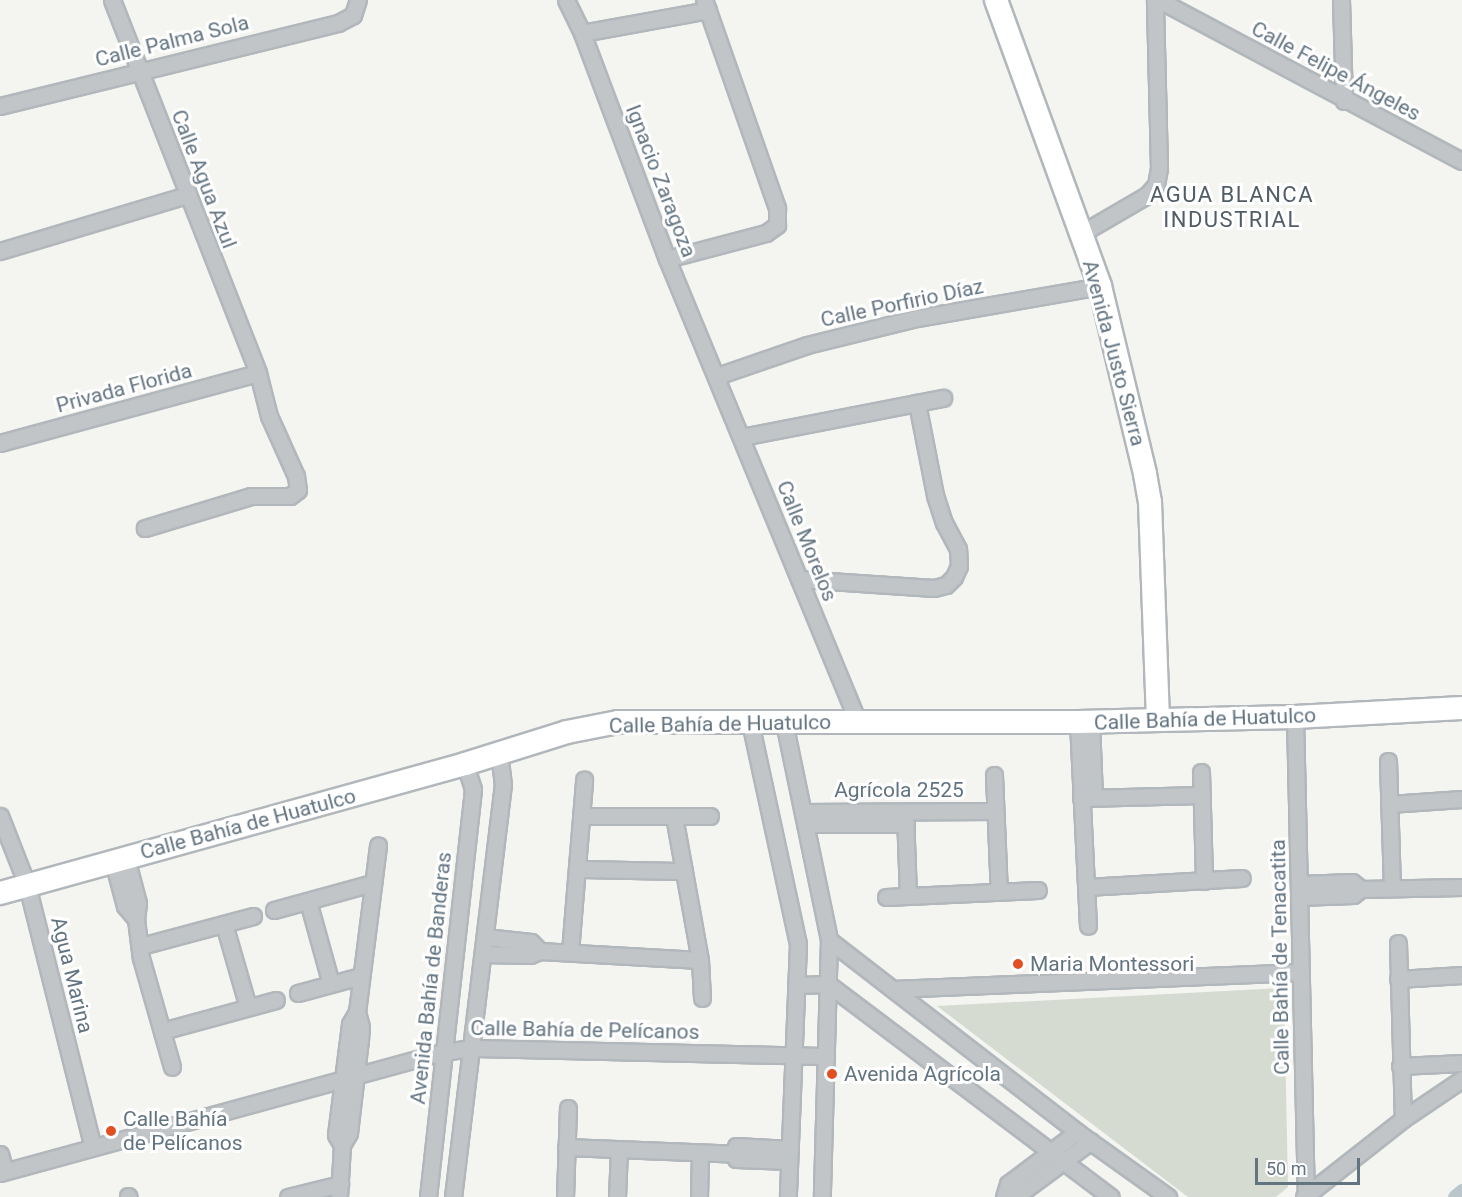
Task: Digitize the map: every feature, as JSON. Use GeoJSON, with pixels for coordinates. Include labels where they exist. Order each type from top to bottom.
{"type":"FeatureCollection","features":[{"type":"Feature","properties":{"kind":"street","name":"Calle Agua Azul"},"geometry":{"type":"LineString","coordinates":[[112,0],[258,374],[269,416],[296,476],[298,490],[290,496],[251,496],[145,528]]}},
{"type":"Feature","properties":{"kind":"street","name":"Calle Palma Sola"},"geometry":{"type":"LineString","coordinates":[[0,106],[139,70],[338,23],[353,15],[358,0]]}},
{"type":"Feature","properties":{"kind":"street","name":"Ignacio Zaragoza"},"geometry":{"type":"LineString","coordinates":[[566,0],[582,33],[667,259],[717,376]]}},
{"type":"Feature","properties":{"kind":"street","name":"Avenida Justo Sierra"},"geometry":{"type":"LineString","coordinates":[[996,0],[1100,286],[1145,474],[1150,502],[1158,720]]}},
{"type":"Feature","properties":{"kind":"street"},"geometry":{"type":"LineString","coordinates":[[1082,233],[1147,195],[1156,185],[1159,168],[1157,0]]}},
{"type":"Feature","properties":{"kind":"street","name":"Calle Felipe Ángeles"},"geometry":{"type":"LineString","coordinates":[[1157,0],[1462,161]]}},
{"type":"Feature","properties":{"kind":"street"},"geometry":{"type":"LineString","coordinates":[[1341,0],[1344,100]]}},
{"type":"Feature","properties":{"kind":"street"},"geometry":{"type":"LineString","coordinates":[[582,33],[706,5],[777,208],[777,225],[766,233],[667,259]]}},
{"type":"Feature","properties":{"kind":"street"},"geometry":{"type":"LineString","coordinates":[[0,251],[187,195]]}},
{"type":"Feature","properties":{"kind":"street","name":"Calle Porfirio Díaz"},"geometry":{"type":"LineString","coordinates":[[717,376],[807,345],[917,318],[1100,286]]}},
{"type":"Feature","properties":{"kind":"street","name":"Privada Florida"},"geometry":{"type":"LineString","coordinates":[[0,443],[258,374]]}},
{"type":"Feature","properties":{"kind":"street","name":"Calle Morelos"},"geometry":{"type":"LineString","coordinates":[[717,376],[858,722]]}},
{"type":"Feature","properties":{"kind":"street"},"geometry":{"type":"LineString","coordinates":[[742,437],[943,398]]}},
{"type":"Feature","properties":{"kind":"street"},"geometry":{"type":"LineString","coordinates":[[798,579],[934,588],[946,585],[954,577],[959,566],[958,549],[944,523],[935,495],[917,403]]}},
{"type":"Feature","properties":{"kind":"street","name":"Calle Bahía de Huatulco"},"geometry":{"type":"LineString","coordinates":[[0,893],[465,764],[567,732],[618,722],[1084,722],[1294,717],[1462,708]]}},
{"type":"Feature","properties":{"kind":"street","name":"Calle Bahía de Tenacatita"},"geometry":{"type":"LineString","coordinates":[[1294,717],[1305,1196]]}},
{"type":"Feature","properties":{"kind":"street"},"geometry":{"type":"LineString","coordinates":[[750,722],[798,944],[788,1197]]}},
{"type":"Feature","properties":{"kind":"street"},"geometry":{"type":"LineString","coordinates":[[784,722],[829,940],[822,1197]]}},
{"type":"Feature","properties":{"kind":"street"},"geometry":{"type":"LineString","coordinates":[[1084,722],[1088,926]]}},
{"type":"Feature","properties":{"kind":"street"},"geometry":{"type":"LineString","coordinates":[[453,1197],[503,785],[499,753]]}},
{"type":"Feature","properties":{"kind":"street"},"geometry":{"type":"LineString","coordinates":[[1388,760],[1392,888]]}},
{"type":"Feature","properties":{"kind":"street","name":"Avenida Bahía de Banderas"},"geometry":{"type":"LineString","coordinates":[[428,1197],[472,789],[465,764]]}},
{"type":"Feature","properties":{"kind":"street"},"geometry":{"type":"LineString","coordinates":[[1201,772],[1204,880]]}},
{"type":"Feature","properties":{"kind":"street"},"geometry":{"type":"LineString","coordinates":[[994,775],[999,892]]}},
{"type":"Feature","properties":{"kind":"street"},"geometry":{"type":"LineString","coordinates":[[570,952],[584,780]]}},
{"type":"Feature","properties":{"kind":"street"},"geometry":{"type":"LineString","coordinates":[[1087,798],[1202,795]]}},
{"type":"Feature","properties":{"kind":"street"},"geometry":{"type":"LineString","coordinates":[[1389,804],[1462,799]]}},
{"type":"Feature","properties":{"kind":"street","name":"Agrícola 2525"},"geometry":{"type":"LineString","coordinates":[[804,818],[905,818],[995,811]]}},
{"type":"Feature","properties":{"kind":"street","name":"Agua Marina"},"geometry":{"type":"LineString","coordinates":[[0,816],[27,885],[93,1147]]}},
{"type":"Feature","properties":{"kind":"street"},"geometry":{"type":"LineString","coordinates":[[581,816],[710,816]]}},
{"type":"Feature","properties":{"kind":"street"},"geometry":{"type":"LineString","coordinates":[[674,816],[700,960],[702,998]]}},
{"type":"Feature","properties":{"kind":"street"},"geometry":{"type":"LineString","coordinates":[[905,818],[908,896]]}},
{"type":"Feature","properties":{"kind":"street"},"geometry":{"type":"LineString","coordinates":[[288,1197],[339,1191],[342,1145],[336,1135],[350,1078],[350,1023],[357,1012],[378,845]]}},
{"type":"Feature","properties":{"kind":"street"},"geometry":{"type":"LineString","coordinates":[[119,860],[138,903],[136,919],[141,957],[171,1067]]}},
{"type":"Feature","properties":{"kind":"street"},"geometry":{"type":"LineString","coordinates":[[577,869],[684,871]]}},
{"type":"Feature","properties":{"kind":"street"},"geometry":{"type":"LineString","coordinates":[[1086,887],[1242,878]]}},
{"type":"Feature","properties":{"kind":"street"},"geometry":{"type":"LineString","coordinates":[[274,910],[373,884]]}},
{"type":"Feature","properties":{"kind":"street"},"geometry":{"type":"LineString","coordinates":[[1299,890],[1353,895],[1361,889],[1462,887]]}},
{"type":"Feature","properties":{"kind":"street"},"geometry":{"type":"LineString","coordinates":[[886,897],[1038,890]]}},
{"type":"Feature","properties":{"kind":"street"},"geometry":{"type":"LineString","coordinates":[[308,901],[331,984]]}},
{"type":"Feature","properties":{"kind":"street"},"geometry":{"type":"LineString","coordinates":[[141,946],[253,916]]}},
{"type":"Feature","properties":{"kind":"street"},"geometry":{"type":"LineString","coordinates":[[224,924],[248,1007]]}},
{"type":"Feature","properties":{"kind":"street"},"geometry":{"type":"LineString","coordinates":[[485,937],[531,942],[540,951]]}},
{"type":"Feature","properties":{"kind":"street"},"geometry":{"type":"LineString","coordinates":[[829,940],[1077,1132],[1168,1197]]}},
{"type":"Feature","properties":{"kind":"street"},"geometry":{"type":"LineString","coordinates":[[1398,943],[1403,1119]]}},
{"type":"Feature","properties":{"kind":"street"},"geometry":{"type":"LineString","coordinates":[[483,954],[530,955],[540,951],[700,960]]}},
{"type":"Feature","properties":{"kind":"street"},"geometry":{"type":"LineString","coordinates":[[894,989],[1301,972]]}},
{"type":"Feature","properties":{"kind":"street"},"geometry":{"type":"LineString","coordinates":[[1398,979],[1462,975]]}},
{"type":"Feature","properties":{"kind":"street"},"geometry":{"type":"LineString","coordinates":[[298,993],[361,976]]}},
{"type":"Feature","properties":{"kind":"street"},"geometry":{"type":"LineString","coordinates":[[798,985],[828,984],[1112,1197]]}},
{"type":"Feature","properties":{"kind":"street"},"geometry":{"type":"LineString","coordinates":[[162,1031],[276,1000]]}},
{"type":"Feature","properties":{"kind":"street","name":"Calle Bahía de Pelícanos"},"geometry":{"type":"LineString","coordinates":[[2,1172],[443,1052],[471,1047],[826,1056]]}},
{"type":"Feature","properties":{"kind":"street"},"geometry":{"type":"LineString","coordinates":[[1400,1066],[1462,1063]]}},
{"type":"Feature","properties":{"kind":"street"},"geometry":{"type":"LineString","coordinates":[[1305,1196],[1403,1119],[1462,1079]]}},
{"type":"Feature","properties":{"kind":"street"},"geometry":{"type":"LineString","coordinates":[[565,1197],[568,1108]]}},
{"type":"Feature","properties":{"kind":"street"},"geometry":{"type":"LineString","coordinates":[[1015,1197],[1057,1156],[1077,1132]]}},
{"type":"Feature","properties":{"kind":"street"},"geometry":{"type":"LineString","coordinates":[[1004,1197],[1008,1184],[1057,1156],[1091,1141]]}},
{"type":"Feature","properties":{"kind":"street"},"geometry":{"type":"LineString","coordinates":[[566,1147],[742,1155],[736,1146],[789,1155]]}},
{"type":"Feature","properties":{"kind":"street"},"geometry":{"type":"LineString","coordinates":[[617,1197],[619,1150]]}},
{"type":"Feature","properties":{"kind":"street"},"geometry":{"type":"LineString","coordinates":[[699,1197],[700,1153]]}},
{"type":"Feature","properties":{"kind":"street"},"geometry":{"type":"LineString","coordinates":[[0,1154],[2,1172]]}},
{"type":"Feature","properties":{"kind":"shaded area"},"geometry":{"type":"Polygon","coordinates":[[[1284,988],[1288,1187],[1276,1197],[1188,1197],[937,1006],[1284,988]]]}},
{"type":"Feature","properties":{"kind":"waterway"},"geometry":{"type":"LineString","coordinates":[[1455,1197],[1462,1191]]}},
{"type":"Feature","properties":{"kind":"place","name":"Maria Montessori"},"geometry":{"type":"Point","coordinates":[1018,964]}},
{"type":"Feature","properties":{"kind":"place","name":"Avenida Agrícola"},"geometry":{"type":"Point","coordinates":[832,1074]}},
{"type":"Feature","properties":{"kind":"place","name":"Calle Bahía de Pelícanos"},"geometry":{"type":"Point","coordinates":[111,1131]}},
{"type":"Feature","properties":{"kind":"district","name":"AGUA BLANCA INDUSTRIAL"},"geometry":{"type":"Point","coordinates":[1232,206]}}]}
